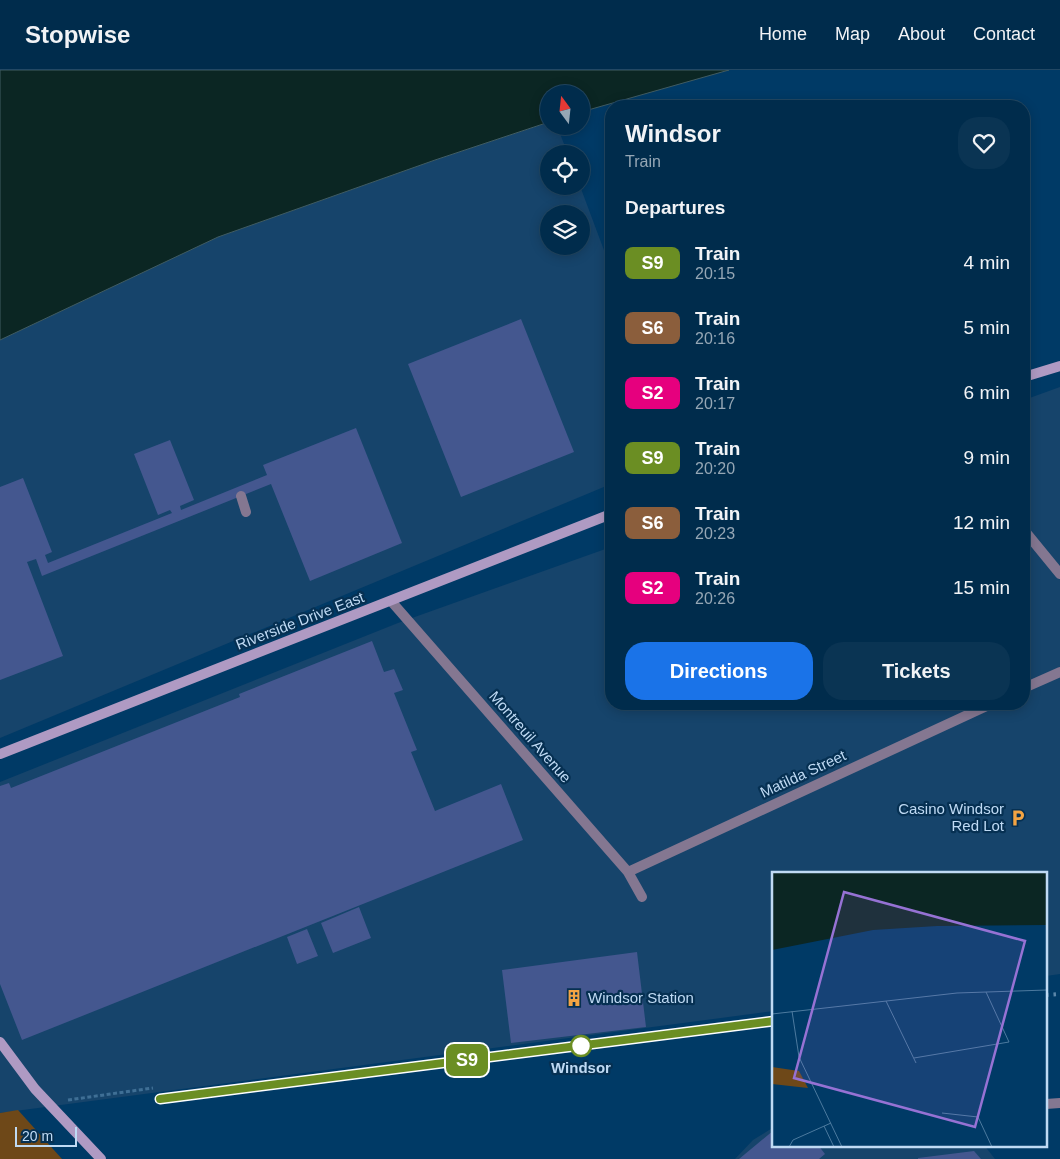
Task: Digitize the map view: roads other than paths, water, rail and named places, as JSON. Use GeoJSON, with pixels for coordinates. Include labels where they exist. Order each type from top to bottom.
{"type":"FeatureCollection","features":[{"type":"Feature","properties":{"kind":"main road"},"geometry":{"type":"LineString","coordinates":[[1030,375],[1060,366]]}},
{"type":"Feature","properties":{"kind":"main road","name":"Riverside Drive East"},"geometry":{"type":"LineString","coordinates":[[0,754],[605,516]]}},
{"type":"Feature","properties":{"kind":"main road"},"geometry":{"type":"LineString","coordinates":[[0,1042],[35,1089],[101,1159]]}},
{"type":"Feature","properties":{"kind":"street"},"geometry":{"type":"LineString","coordinates":[[241,496],[246,512]]}},
{"type":"Feature","properties":{"kind":"street"},"geometry":{"type":"LineString","coordinates":[[1030,537],[1060,574]]}},
{"type":"Feature","properties":{"kind":"street","name":"Montreuil Avenue"},"geometry":{"type":"LineString","coordinates":[[391,601],[628,872],[642,897]]}},
{"type":"Feature","properties":{"kind":"street"},"geometry":{"type":"LineString","coordinates":[[1030,685],[1060,672]]}},
{"type":"Feature","properties":{"kind":"street","name":"Matilda Street"},"geometry":{"type":"LineString","coordinates":[[628,872],[978,710]]}},
{"type":"Feature","properties":{"kind":"railway"},"geometry":{"type":"LineString","coordinates":[[1048,995],[1060,994]]}},
{"type":"Feature","properties":{"kind":"railway"},"geometry":{"type":"LineString","coordinates":[[160,1099],[772,1021]]}},
{"type":"Feature","properties":{"kind":"train","name":"S9"},"geometry":{"type":"LineString","coordinates":[[160,1099],[772,1021]]}},
{"type":"Feature","properties":{"kind":"place","name":"Casino Windsor Red Lot"},"geometry":{"type":"Point","coordinates":[1018,818]}},
{"type":"Feature","properties":{"kind":"place","name":"Windsor Station"},"geometry":{"type":"Point","coordinates":[574,998]}},
{"type":"Feature","properties":{"kind":"place","name":"Windsor"},"geometry":{"type":"Point","coordinates":[581,1046]}}]}
